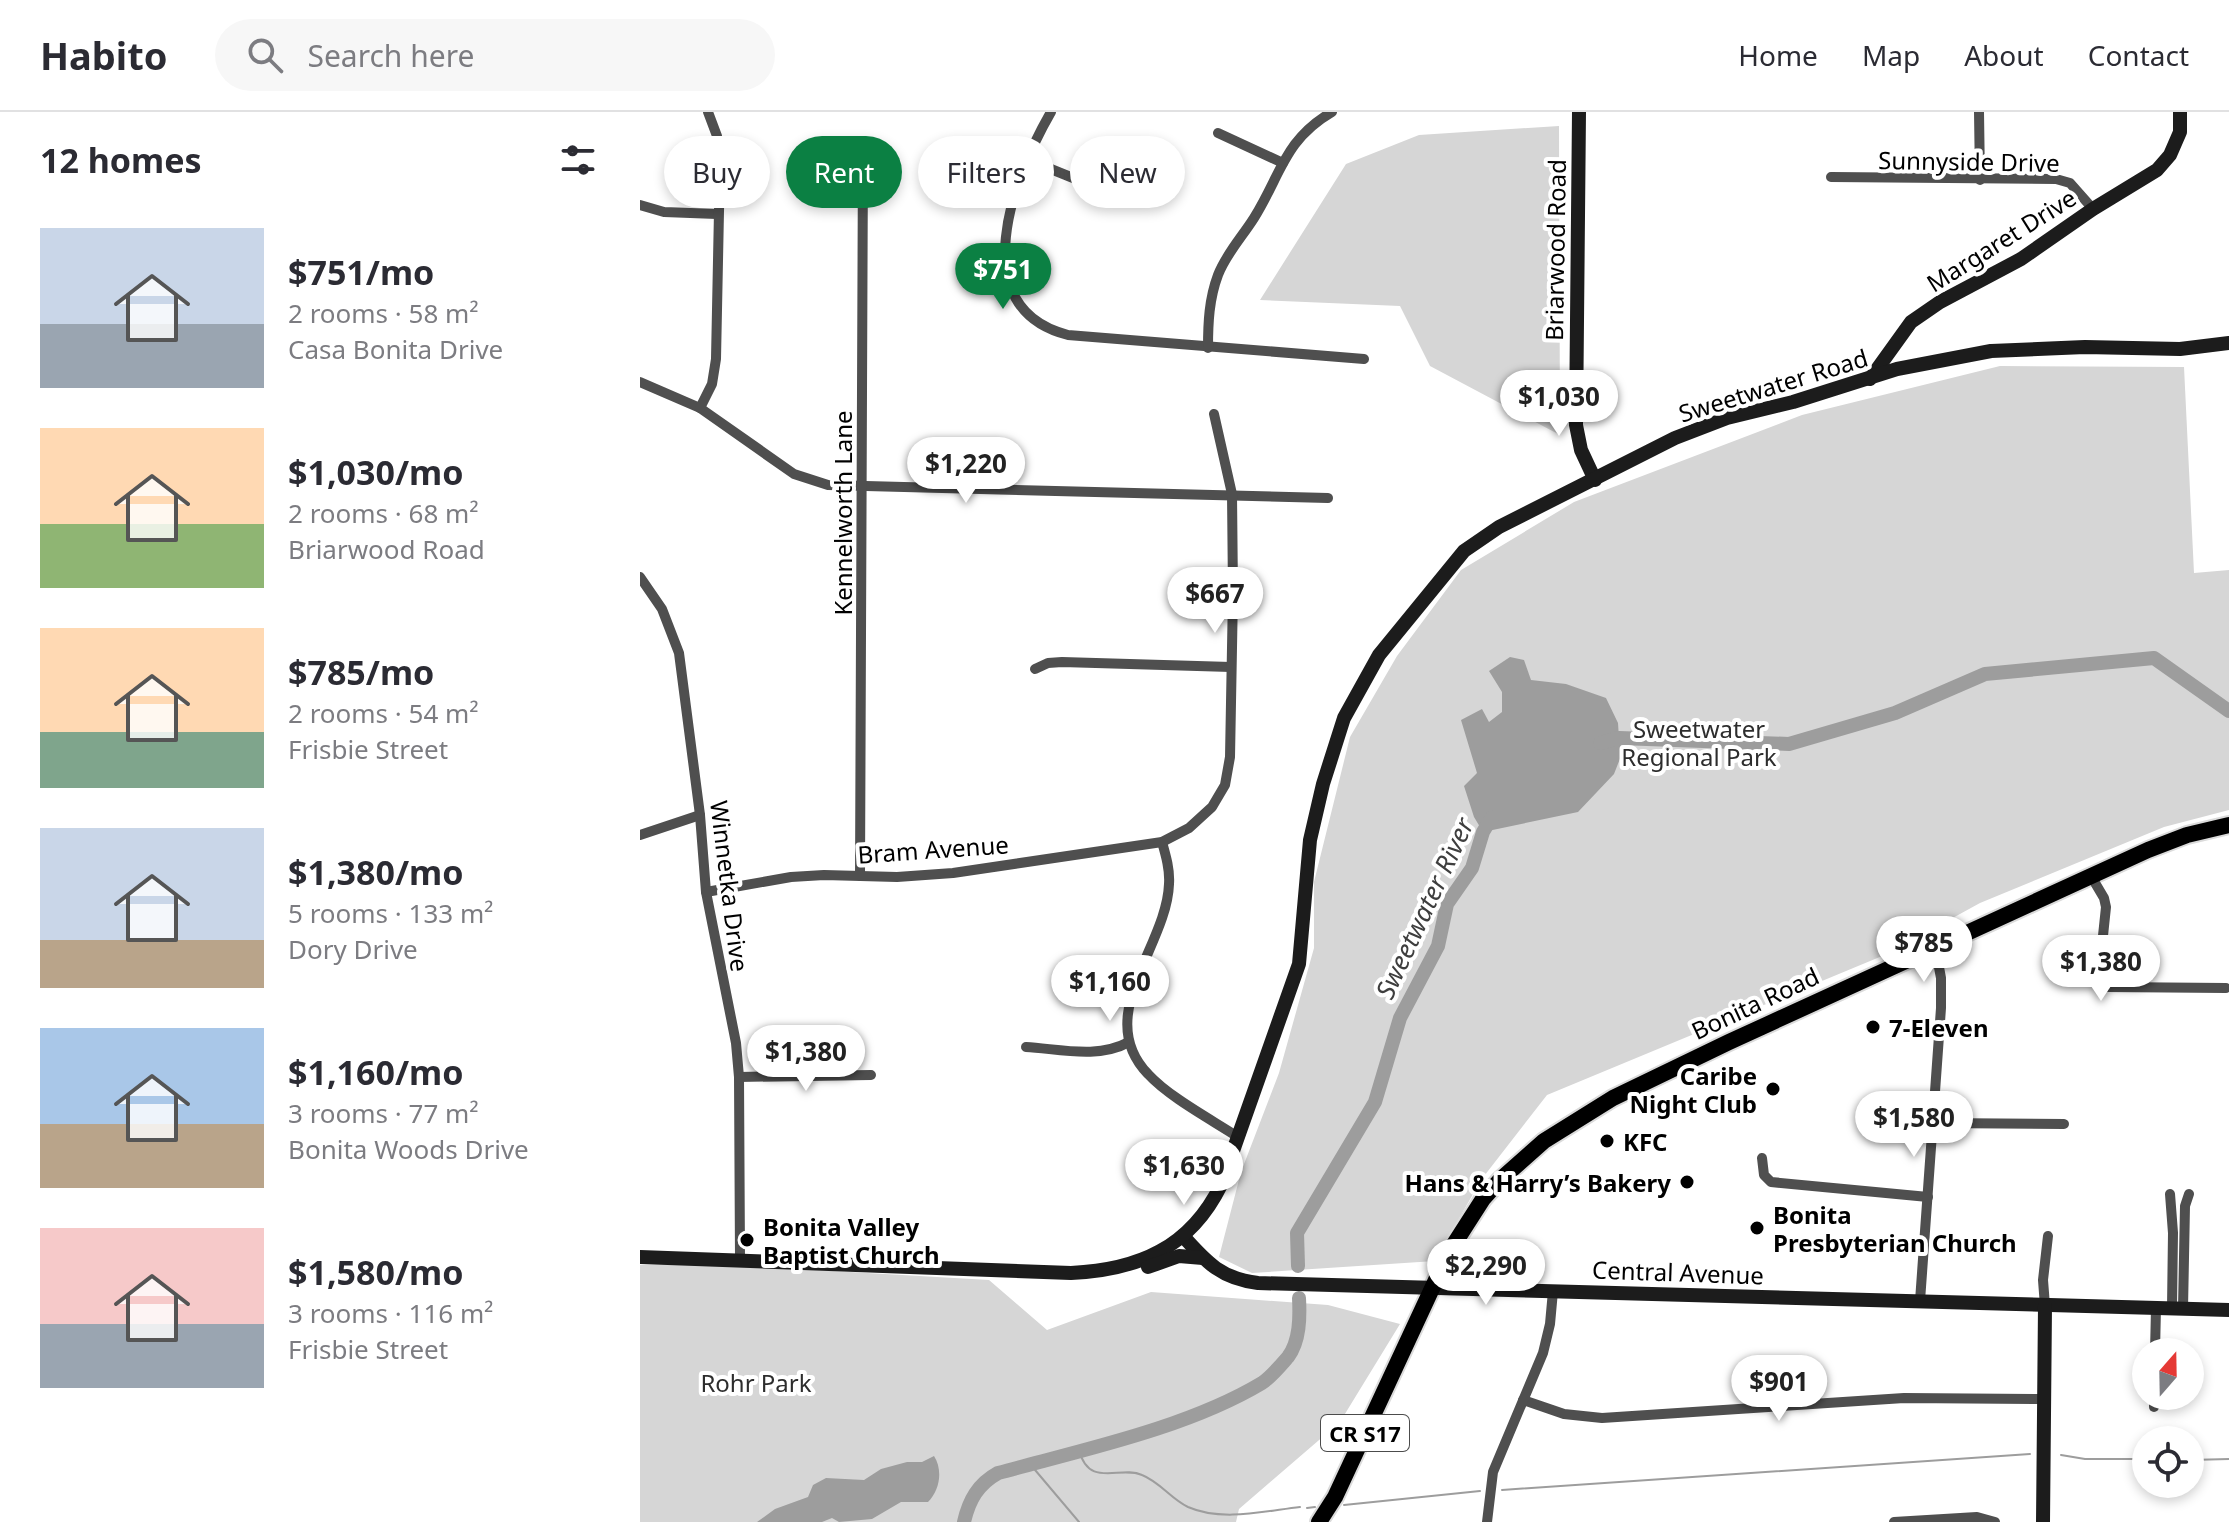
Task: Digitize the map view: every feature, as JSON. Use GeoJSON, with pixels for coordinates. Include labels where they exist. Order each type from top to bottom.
{"type":"FeatureCollection","features":[{"type":"Feature","properties":{"kind":"main road","name":"Briarwood Road"},"geometry":{"type":"LineString","coordinates":[[1579,112],[1576,425],[1581,450],[1595,480]]}},
{"type":"Feature","properties":{"kind":"main road","name":"Margaret Drive"},"geometry":{"type":"LineString","coordinates":[[1870,379],[1911,322],[1940,302],[2021,259],[2093,209],[2157,170],[2170,155],[2180,132],[2180,112]]}},
{"type":"Feature","properties":{"kind":"main road","name":"Sweetwater Road"},"geometry":{"type":"LineString","coordinates":[[640,1257],[1071,1273],[1106,1271],[1157,1254],[1183,1236],[1214,1201],[1299,964],[1310,840],[1323,784],[1344,718],[1379,655],[1464,551],[1499,527],[1675,438],[1727,418],[1793,402],[1897,369],[1991,351],[2085,347],[2180,349],[2229,343]]}},
{"type":"Feature","properties":{"kind":"main road","name":"Bonita Road"},"geometry":{"type":"LineString","coordinates":[[1319,1522],[1335,1497],[1449,1252],[1483,1199],[1500,1180],[1565,1125],[1613,1098],[1935,946],[2148,850],[2187,835],[2229,825]]}},
{"type":"Feature","properties":{"kind":"main road","name":"Central Avenue"},"geometry":{"type":"LineString","coordinates":[[1183,1236],[1221,1273],[1237,1280],[1277,1284],[2229,1310]]}},
{"type":"Feature","properties":{"kind":"main road"},"geometry":{"type":"LineString","coordinates":[[1071,1273],[1081,1279],[1117,1278],[1172,1258],[1203,1258]]}},
{"type":"Feature","properties":{"kind":"main road"},"geometry":{"type":"LineString","coordinates":[[2042,1522],[2045,1306]]}},
{"type":"Feature","properties":{"kind":"street"},"geometry":{"type":"LineString","coordinates":[[700,408],[712,384],[716,359],[720,162],[717,136],[708,112]]}},
{"type":"Feature","properties":{"kind":"street"},"geometry":{"type":"LineString","coordinates":[[1038,136],[1051,112]]}},
{"type":"Feature","properties":{"kind":"street"},"geometry":{"type":"LineString","coordinates":[[1208,348],[1208,314],[1218,275],[1230,252],[1264,202],[1300,136],[1332,112]]}},
{"type":"Feature","properties":{"kind":"street"},"geometry":{"type":"LineString","coordinates":[[1979,112],[1980,180]]}},
{"type":"Feature","properties":{"kind":"street"},"geometry":{"type":"LineString","coordinates":[[1218,133],[1283,163]]}},
{"type":"Feature","properties":{"kind":"street","name":"Sunnyside Drive"},"geometry":{"type":"LineString","coordinates":[[1831,177],[2056,179],[2070,183],[2093,209]]}},
{"type":"Feature","properties":{"kind":"street"},"geometry":{"type":"LineString","coordinates":[[640,205],[664,212],[717,214]]}},
{"type":"Feature","properties":{"kind":"street","name":"Kennelworth Lane"},"geometry":{"type":"LineString","coordinates":[[860,876],[863,208]]}},
{"type":"Feature","properties":{"kind":"street"},"geometry":{"type":"LineString","coordinates":[[1011,208],[1005,262],[1010,289],[1026,313],[1041,325],[1068,335],[1364,359]]}},
{"type":"Feature","properties":{"kind":"street"},"geometry":{"type":"LineString","coordinates":[[640,382],[700,408],[794,474],[828,485],[1328,498]]}},
{"type":"Feature","properties":{"kind":"street"},"geometry":{"type":"LineString","coordinates":[[1214,414],[1232,494],[1229,770],[1217,800],[1199,820],[1162,842],[1167,861],[1168,896],[1128,1009],[1129,1042],[1141,1067],[1154,1080],[1238,1137]]}},
{"type":"Feature","properties":{"kind":"street","name":"Winnetka Drive"},"geometry":{"type":"LineString","coordinates":[[640,577],[662,609],[679,653],[700,815],[706,892],[736,1043],[740,1259]]}},
{"type":"Feature","properties":{"kind":"street"},"geometry":{"type":"LineString","coordinates":[[1035,669],[1048,663],[1062,662],[1231,667]]}},
{"type":"Feature","properties":{"kind":"street"},"geometry":{"type":"LineString","coordinates":[[640,835],[700,815]]}},
{"type":"Feature","properties":{"kind":"street","name":"Bram Avenue"},"geometry":{"type":"LineString","coordinates":[[706,892],[791,877],[897,877],[953,873],[1162,842]]}},
{"type":"Feature","properties":{"kind":"street"},"geometry":{"type":"LineString","coordinates":[[2091,876],[2106,907],[2099,974],[2108,987],[2226,988]]}},
{"type":"Feature","properties":{"kind":"street"},"geometry":{"type":"LineString","coordinates":[[1920,1301],[1934,1123],[1941,978],[1935,946]]}},
{"type":"Feature","properties":{"kind":"street"},"geometry":{"type":"LineString","coordinates":[[1026,1047],[1099,1052],[1116,1049],[1129,1042]]}},
{"type":"Feature","properties":{"kind":"street"},"geometry":{"type":"LineString","coordinates":[[739,1077],[871,1075]]}},
{"type":"Feature","properties":{"kind":"street"},"geometry":{"type":"LineString","coordinates":[[1934,1123],[2064,1124]]}},
{"type":"Feature","properties":{"kind":"street"},"geometry":{"type":"LineString","coordinates":[[1762,1158],[1764,1175],[1771,1182],[1928,1197]]}},
{"type":"Feature","properties":{"kind":"street"},"geometry":{"type":"LineString","coordinates":[[2170,1194],[2178,1309]]}},
{"type":"Feature","properties":{"kind":"street"},"geometry":{"type":"LineString","coordinates":[[2178,1309],[2185,1206],[2189,1194]]}},
{"type":"Feature","properties":{"kind":"street"},"geometry":{"type":"LineString","coordinates":[[2045,1306],[2043,1280],[2048,1236]]}},
{"type":"Feature","properties":{"kind":"street"},"geometry":{"type":"LineString","coordinates":[[1487,1522],[1493,1472],[1543,1353],[1553,1291]]}},
{"type":"Feature","properties":{"kind":"street"},"geometry":{"type":"LineString","coordinates":[[2155,1338],[2156,1308]]}},
{"type":"Feature","properties":{"kind":"street"},"geometry":{"type":"LineString","coordinates":[[1523,1400],[1564,1414],[1602,1418],[1904,1398],[2044,1399]]}},
{"type":"Feature","properties":{"kind":"street"},"geometry":{"type":"LineString","coordinates":[[1894,1522],[1973,1517],[1995,1522]]}},
{"type":"Feature","properties":{"kind":"green space"},"geometry":{"type":"Polygon","coordinates":[[[1559,126],[1560,435],[1430,366],[1400,306],[1260,300],[1346,164],[1419,135],[1559,126]]]}},
{"type":"Feature","properties":{"kind":"green space","name":"Sweetwater Regional Park"},"geometry":{"type":"Polygon","coordinates":[[[2000,366],[2184,367],[2194,573],[2229,570],[2229,810],[2164,827],[1980,903],[1887,954],[1547,1095],[1481,1180],[1435,1261],[1252,1273],[1219,1257],[1241,1172],[1279,1073],[1314,948],[1314,882],[1350,737],[1397,656],[1461,570],[1574,502],[1802,415],[2000,366]]]}},
{"type":"Feature","properties":{"kind":"green space","name":"Rohr Park"},"geometry":{"type":"Polygon","coordinates":[[[711,1264],[989,1280],[1047,1330],[1151,1292],[1328,1305],[1400,1324],[1340,1422],[1239,1509],[1236,1522],[640,1522],[640,1265],[711,1264]]]}},
{"type":"Feature","properties":{"kind":"shaded area"},"geometry":{"type":"Polygon","coordinates":[[[1510,657],[1524,660],[1531,680],[1566,684],[1606,698],[1618,723],[1623,751],[1614,774],[1578,812],[1483,832],[1474,817],[1464,786],[1477,773],[1461,720],[1482,709],[1489,722],[1502,712],[1502,692],[1489,671],[1510,657]]]}},
{"type":"Feature","properties":{"kind":"shaded area"},"geometry":{"type":"Polygon","coordinates":[[[934,1456],[939,1467],[939,1480],[928,1502],[901,1502],[872,1519],[757,1522],[775,1509],[808,1497],[813,1485],[826,1478],[864,1480],[881,1469],[907,1462],[922,1462],[934,1456]]]}},
{"type":"Feature","properties":{"kind":"waterway","name":"Sweetwater River"},"geometry":{"type":"LineString","coordinates":[[1600,743],[1619,738],[1789,744],[1895,713],[1985,674],[2154,658],[2229,711]]}},
{"type":"Feature","properties":{"kind":"waterway","name":"Sweetwater River"},"geometry":{"type":"LineString","coordinates":[[1298,1266],[1297,1233],[1375,1102],[1400,1018],[1438,946],[1447,904],[1472,868],[1483,832],[1492,817]]}},
{"type":"Feature","properties":{"kind":"waterway","name":"Sweetwater River"},"geometry":{"type":"LineString","coordinates":[[964,1522],[975,1493],[998,1473],[1168,1425],[1233,1399],[1262,1383],[1292,1351],[1298,1329],[1299,1298]]}},
{"type":"Feature","properties":{"kind":"waterway"},"geometry":{"type":"LineString","coordinates":[[1079,1450],[1090,1469],[1142,1475],[1182,1504],[1201,1511],[1229,1515],[1300,1507]]}},
{"type":"Feature","properties":{"kind":"waterway"},"geometry":{"type":"LineString","coordinates":[[1502,1490],[2030,1454]]}},
{"type":"Feature","properties":{"kind":"waterway"},"geometry":{"type":"LineString","coordinates":[[2061,1455],[2085,1459],[2132,1459]]}},
{"type":"Feature","properties":{"kind":"waterway"},"geometry":{"type":"LineString","coordinates":[[2204,1460],[2229,1459]]}},
{"type":"Feature","properties":{"kind":"waterway"},"geometry":{"type":"LineString","coordinates":[[1030,1464],[1079,1522]]}},
{"type":"Feature","properties":{"kind":"waterway"},"geometry":{"type":"LineString","coordinates":[[1344,1505],[1480,1491]]}},
{"type":"Feature","properties":{"kind":"waterway"},"geometry":{"type":"LineString","coordinates":[[1307,1508],[1315,1507]]}},
{"type":"Feature","properties":{"kind":"place","name":"7-Eleven"},"geometry":{"type":"Point","coordinates":[1873,1027]}},
{"type":"Feature","properties":{"kind":"place","name":"Caribe Night Club"},"geometry":{"type":"Point","coordinates":[1773,1089]}},
{"type":"Feature","properties":{"kind":"place","name":"KFC"},"geometry":{"type":"Point","coordinates":[1607,1141]}},
{"type":"Feature","properties":{"kind":"place","name":"Hans & Harry’s Bakery"},"geometry":{"type":"Point","coordinates":[1687,1182]}},
{"type":"Feature","properties":{"kind":"place","name":"Bonita Presbyterian Church"},"geometry":{"type":"Point","coordinates":[1757,1228]}},
{"type":"Feature","properties":{"kind":"place","name":"Bonita Valley Baptist Church"},"geometry":{"type":"Point","coordinates":[747,1240]}}]}
